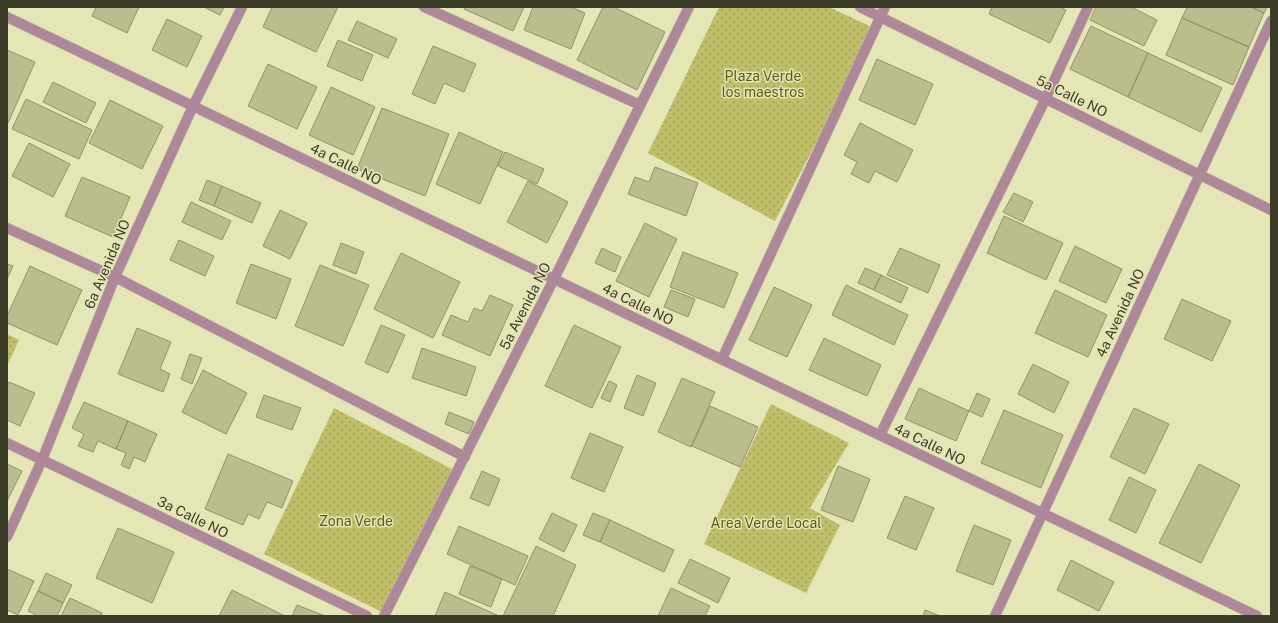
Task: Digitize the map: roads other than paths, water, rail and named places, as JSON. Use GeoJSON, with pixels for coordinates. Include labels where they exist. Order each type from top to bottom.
{"type":"FeatureCollection","features":[{"type":"Feature","properties":{"kind":"street","name":"6a Avenida NO"},"geometry":{"type":"LineString","coordinates":[[7,537],[42,460],[115,277],[193,106],[242,7]]}},
{"type":"Feature","properties":{"kind":"street"},"geometry":{"type":"LineString","coordinates":[[424,7],[640,105]]}},
{"type":"Feature","properties":{"kind":"street","name":"5a Avenida NO"},"geometry":{"type":"LineString","coordinates":[[384,616],[465,457],[689,7]]}},
{"type":"Feature","properties":{"kind":"street","name":"5a Calle NO"},"geometry":{"type":"LineString","coordinates":[[860,7],[1271,210]]}},
{"type":"Feature","properties":{"kind":"street"},"geometry":{"type":"LineString","coordinates":[[722,360],[885,7]]}},
{"type":"Feature","properties":{"kind":"street"},"geometry":{"type":"LineString","coordinates":[[880,436],[1046,98],[1088,7]]}},
{"type":"Feature","properties":{"kind":"street","name":"4a Calle NO"},"geometry":{"type":"LineString","coordinates":[[7,17],[1257,616]]}},
{"type":"Feature","properties":{"kind":"street","name":"4a Avenida NO"},"geometry":{"type":"LineString","coordinates":[[995,616],[1271,21]]}},
{"type":"Feature","properties":{"kind":"street"},"geometry":{"type":"LineString","coordinates":[[7,228],[115,277],[465,457]]}},
{"type":"Feature","properties":{"kind":"street","name":"3a Calle NO"},"geometry":{"type":"LineString","coordinates":[[7,443],[367,616]]}},
{"type":"Feature","properties":{"kind":"park label","name":"Plaza Verde los maestros"},"geometry":{"type":"Point","coordinates":[763,84]}},
{"type":"Feature","properties":{"kind":"park label","name":"Zona Verde"},"geometry":{"type":"Point","coordinates":[356,521]}},
{"type":"Feature","properties":{"kind":"park label","name":"Area Verde Local"},"geometry":{"type":"Point","coordinates":[766,523]}}]}
